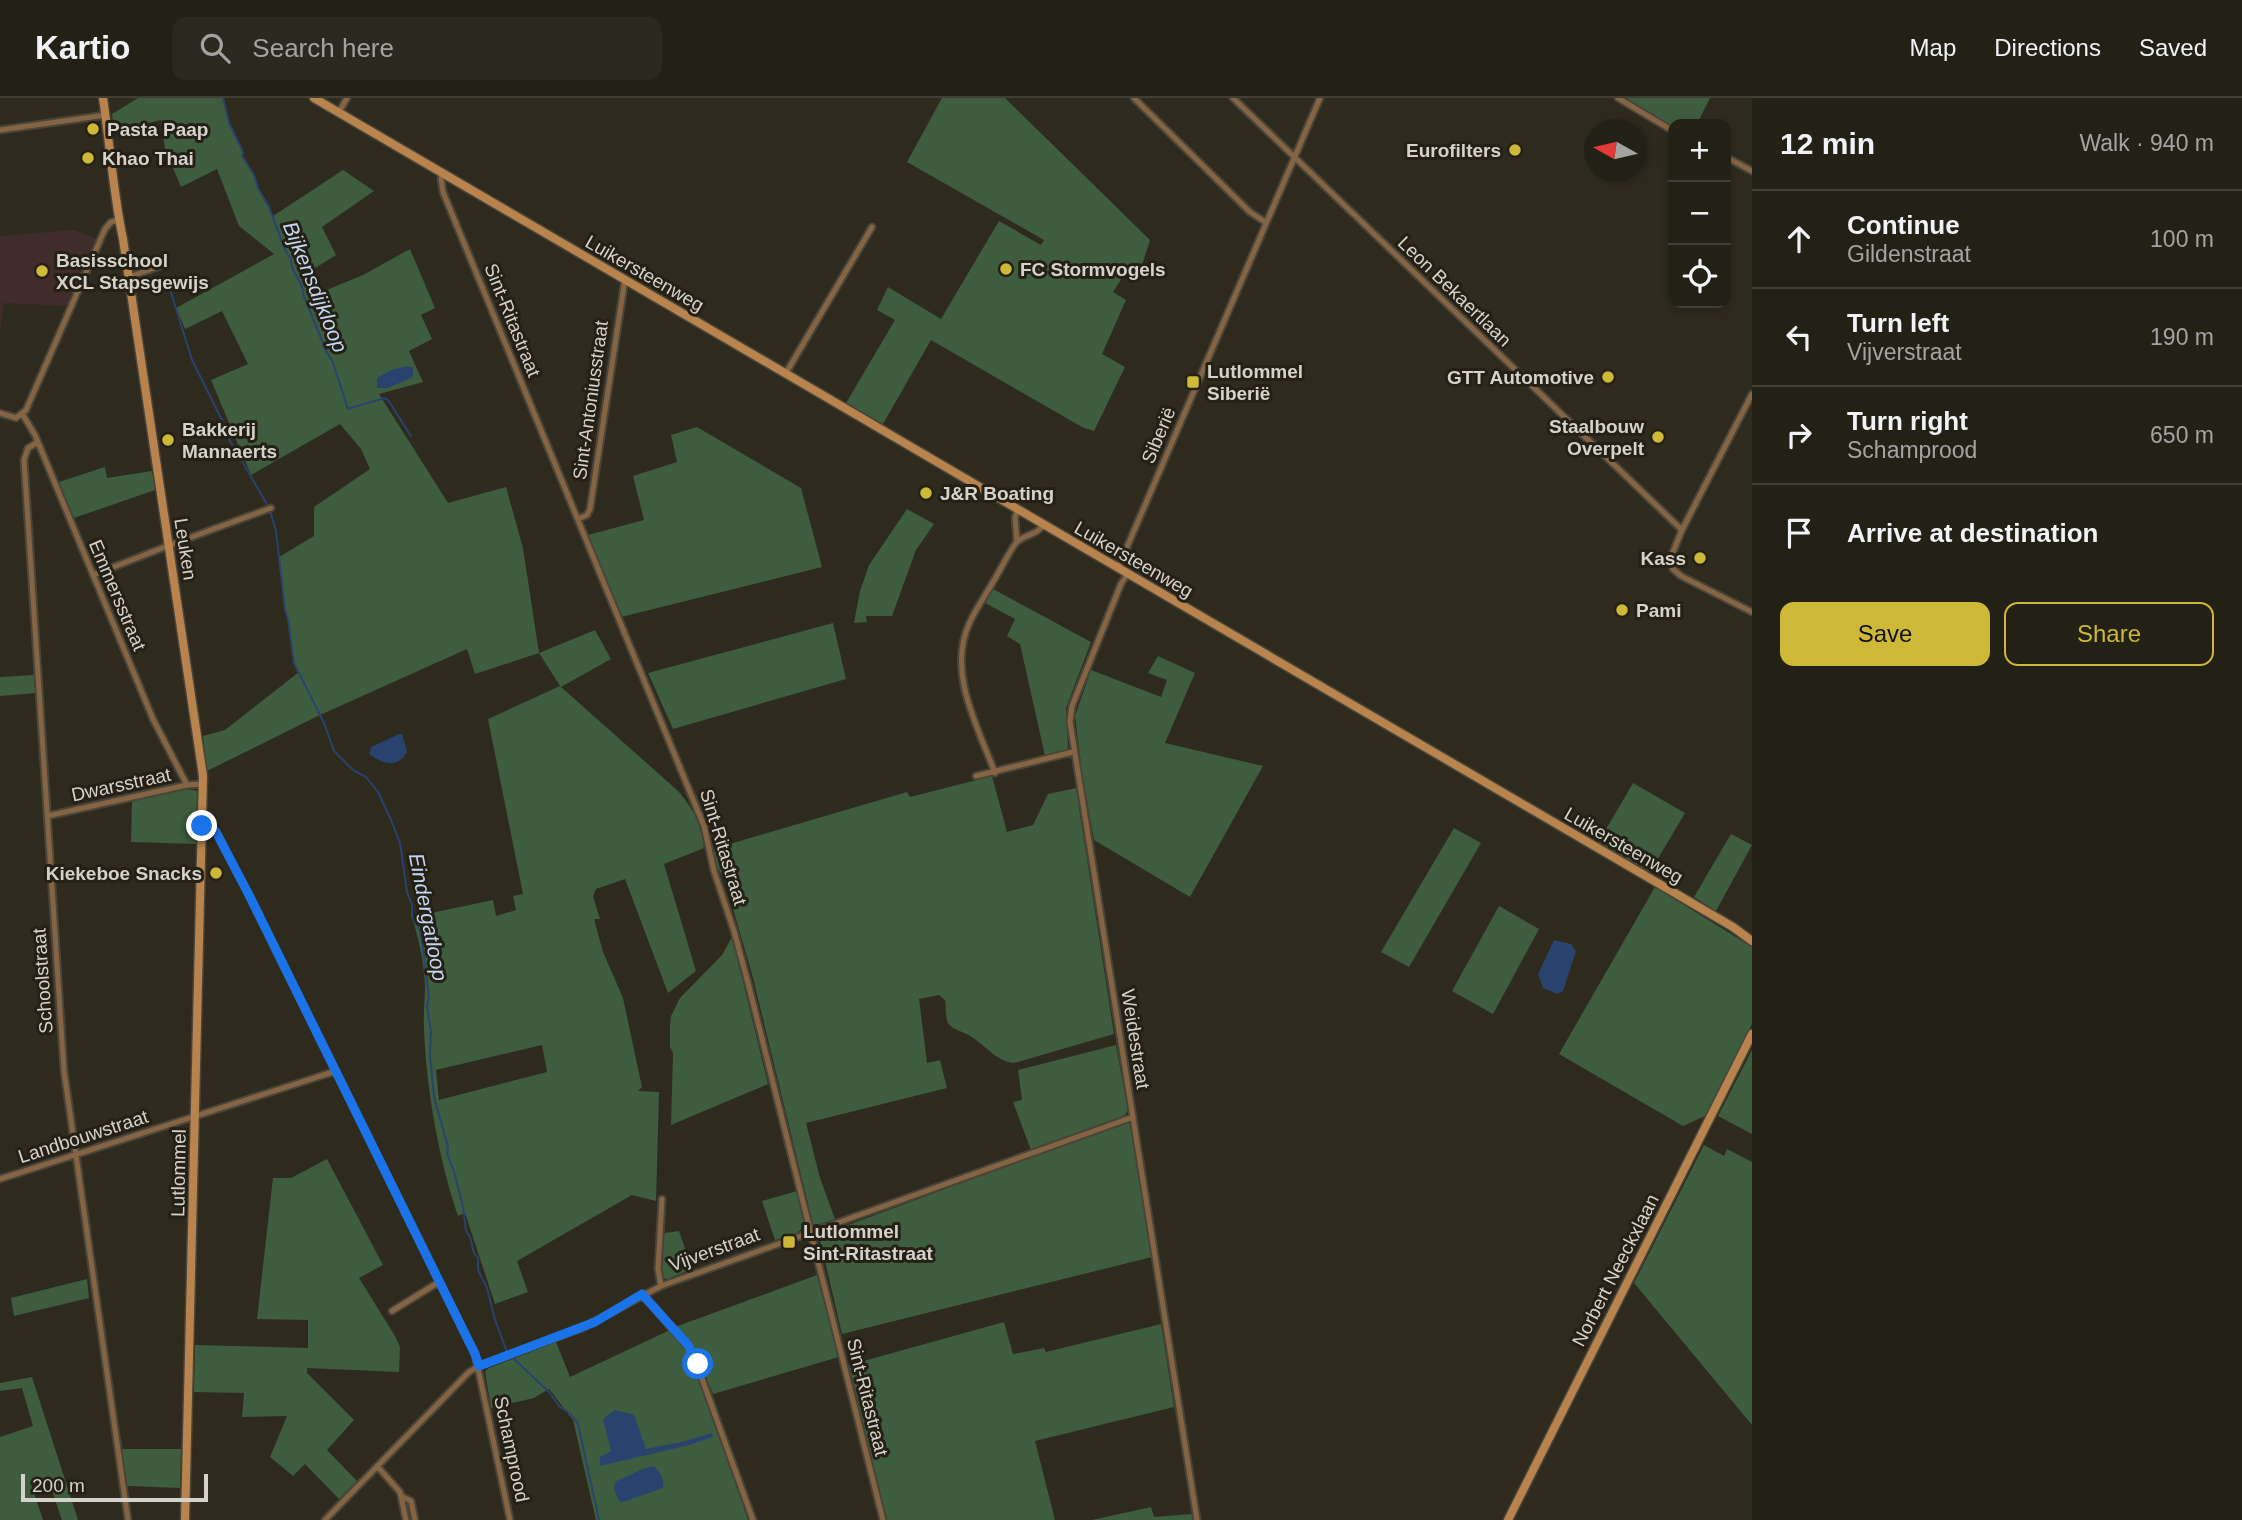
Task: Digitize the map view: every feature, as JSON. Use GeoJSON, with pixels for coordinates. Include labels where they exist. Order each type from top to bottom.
{"type":"FeatureCollection","features":[{"type":"Feature","properties":{"kind":"main road","name":"Leuken"},"geometry":{"type":"LineString","coordinates":[[103,98],[197,732],[203,784],[202,826]]}},
{"type":"Feature","properties":{"kind":"main road","name":"Luikersteenweg"},"geometry":{"type":"LineString","coordinates":[[314,98],[1752,936]]}},
{"type":"Feature","properties":{"kind":"main road","name":"Lutlommel"},"geometry":{"type":"LineString","coordinates":[[185,1520],[202,826]]}},
{"type":"Feature","properties":{"kind":"main road","name":"Luikersteenweg"},"geometry":{"type":"LineString","coordinates":[[1733,927],[1752,941]]}},
{"type":"Feature","properties":{"kind":"main road","name":"Norbert Neeckxlaan"},"geometry":{"type":"LineString","coordinates":[[1507,1520],[1752,1034]]}},
{"type":"Feature","properties":{"kind":"street"},"geometry":{"type":"LineString","coordinates":[[339,112],[347,98]]}},
{"type":"Feature","properties":{"kind":"street"},"geometry":{"type":"LineString","coordinates":[[1134,98],[1250,212],[1265,222]]}},
{"type":"Feature","properties":{"kind":"street","name":"Leon Bekaertlaan"},"geometry":{"type":"LineString","coordinates":[[1233,98],[1682,530]]}},
{"type":"Feature","properties":{"kind":"street","name":"Siberië"},"geometry":{"type":"LineString","coordinates":[[1118,568],[1320,98]]}},
{"type":"Feature","properties":{"kind":"street"},"geometry":{"type":"LineString","coordinates":[[1618,98],[1668,128]]}},
{"type":"Feature","properties":{"kind":"street"},"geometry":{"type":"LineString","coordinates":[[0,130],[106,115]]}},
{"type":"Feature","properties":{"kind":"street"},"geometry":{"type":"LineString","coordinates":[[1731,160],[1752,171]]}},
{"type":"Feature","properties":{"kind":"street","name":"Sint-Ritastraat"},"geometry":{"type":"LineString","coordinates":[[443,173],[443,192],[704,826],[714,872],[748,983],[883,1520]]}},
{"type":"Feature","properties":{"kind":"street"},"geometry":{"type":"LineString","coordinates":[[0,414],[12,418],[23,415],[105,229],[111,222],[119,220]]}},
{"type":"Feature","properties":{"kind":"street"},"geometry":{"type":"LineString","coordinates":[[786,373],[872,227]]}},
{"type":"Feature","properties":{"kind":"street"},"geometry":{"type":"LineString","coordinates":[[129,277],[160,266]]}},
{"type":"Feature","properties":{"kind":"street","name":"Sint-Antoniusstraat"},"geometry":{"type":"LineString","coordinates":[[578,519],[587,515],[590,509],[625,279]]}},
{"type":"Feature","properties":{"kind":"street"},"geometry":{"type":"LineString","coordinates":[[1752,394],[1671,556],[1673,569],[1681,576],[1752,612]]}},
{"type":"Feature","properties":{"kind":"street","name":"Emmersstraat"},"geometry":{"type":"LineString","coordinates":[[23,415],[38,442],[153,719],[187,786]]}},
{"type":"Feature","properties":{"kind":"street","name":"Schoolstraat"},"geometry":{"type":"LineString","coordinates":[[38,442],[28,448],[23,460],[64,1071],[128,1520]]}},
{"type":"Feature","properties":{"kind":"street"},"geometry":{"type":"LineString","coordinates":[[93,575],[271,508]]}},
{"type":"Feature","properties":{"kind":"street"},"geometry":{"type":"LineString","coordinates":[[995,773],[967,698],[961,663],[968,625],[1017,541],[1015,518],[1018,509]]}},
{"type":"Feature","properties":{"kind":"street"},"geometry":{"type":"LineString","coordinates":[[1017,541],[1037,533],[1044,524]]}},
{"type":"Feature","properties":{"kind":"street","name":"Weidestraat"},"geometry":{"type":"LineString","coordinates":[[1128,573],[1121,584],[1072,706],[1070,722],[1197,1520]]}},
{"type":"Feature","properties":{"kind":"street"},"geometry":{"type":"LineString","coordinates":[[976,776],[1073,752]]}},
{"type":"Feature","properties":{"kind":"street","name":"Dwarsstraat"},"geometry":{"type":"LineString","coordinates":[[47,816],[203,784]]}},
{"type":"Feature","properties":{"kind":"street","name":"Schamprood"},"geometry":{"type":"LineString","coordinates":[[202,826],[212,828],[216,832],[475,1354],[510,1520]]}},
{"type":"Feature","properties":{"kind":"street","name":"Landbouwstraat"},"geometry":{"type":"LineString","coordinates":[[0,1179],[336,1071]]}},
{"type":"Feature","properties":{"kind":"street","name":"Vijverstraat"},"geometry":{"type":"LineString","coordinates":[[325,1520],[469,1372],[479,1366],[595,1322],[661,1286],[1133,1117]]}},
{"type":"Feature","properties":{"kind":"street"},"geometry":{"type":"LineString","coordinates":[[661,1286],[658,1269],[662,1199]]}},
{"type":"Feature","properties":{"kind":"street"},"geometry":{"type":"LineString","coordinates":[[393,1311],[439,1282]]}},
{"type":"Feature","properties":{"kind":"street"},"geometry":{"type":"LineString","coordinates":[[642,1294],[692,1351],[753,1520]]}},
{"type":"Feature","properties":{"kind":"street"},"geometry":{"type":"LineString","coordinates":[[377,1466],[403,1497],[406,1520]]}},
{"type":"Feature","properties":{"kind":"street"},"geometry":{"type":"LineString","coordinates":[[403,1497],[411,1501],[415,1520]]}},
{"type":"Feature","properties":{"kind":"shaded area","name":"Basisschool XCL Stapsgewijs"},"geometry":{"type":"Polygon","coordinates":[[[74,230],[98,239],[68,306],[4,303],[0,332],[0,236],[74,230]]]}},
{"type":"Feature","properties":{"kind":"green space"},"geometry":{"type":"Polygon","coordinates":[[[138,98],[223,98],[229,123],[243,152],[242,156],[273,216],[343,170],[374,191],[322,227],[336,255],[304,275],[312,296],[363,275],[410,249],[435,308],[421,315],[432,339],[409,351],[423,382],[379,394],[448,503],[506,487],[523,548],[539,653],[475,674],[467,649],[320,715],[207,771],[203,736],[225,730],[299,672],[294,663],[279,557],[314,536],[314,507],[370,469],[361,449],[340,424],[251,475],[211,380],[248,364],[222,311],[185,329],[176,308],[274,254],[239,226],[217,169],[181,187],[165,149],[161,120],[114,132],[112,114],[138,98]]]}},
{"type":"Feature","properties":{"kind":"green space"},"geometry":{"type":"Polygon","coordinates":[[[942,98],[1005,98],[1150,240],[1136,284],[1125,276],[1130,265],[1113,292],[1126,300],[1102,354],[1125,367],[1094,431],[1082,427],[931,340],[883,424],[846,403],[895,320],[877,310],[888,287],[941,319],[999,221],[1041,245],[1044,240],[907,162],[942,98]]]}},
{"type":"Feature","properties":{"kind":"green space"},"geometry":{"type":"Polygon","coordinates":[[[1628,98],[1710,98],[1700,119],[1668,119],[1668,125],[1628,101],[1628,98]]]}},
{"type":"Feature","properties":{"kind":"green space"},"geometry":{"type":"Polygon","coordinates":[[[697,427],[801,488],[822,567],[621,617],[588,535],[644,520],[633,476],[677,462],[671,435],[697,427]]]}},
{"type":"Feature","properties":{"kind":"green space"},"geometry":{"type":"Polygon","coordinates":[[[105,467],[107,478],[152,471],[155,490],[74,518],[59,482],[105,467]]]}},
{"type":"Feature","properties":{"kind":"green space"},"geometry":{"type":"Polygon","coordinates":[[[907,509],[934,524],[916,550],[892,616],[866,616],[867,622],[854,623],[860,591],[869,565],[907,509]]]}},
{"type":"Feature","properties":{"kind":"green space"},"geometry":{"type":"Polygon","coordinates":[[[993,589],[1091,642],[1066,708],[1068,749],[1045,756],[1020,644],[1007,636],[1015,619],[985,603],[993,589]]]}},
{"type":"Feature","properties":{"kind":"green space"},"geometry":{"type":"Polygon","coordinates":[[[833,623],[846,679],[673,729],[648,673],[833,623]]]}},
{"type":"Feature","properties":{"kind":"green space"},"geometry":{"type":"Polygon","coordinates":[[[595,630],[611,659],[561,687],[677,790],[695,816],[704,848],[664,864],[696,971],[668,993],[625,879],[596,889],[593,896],[600,919],[594,919],[603,952],[623,998],[642,1087],[638,1091],[659,1092],[656,1201],[632,1195],[517,1261],[528,1292],[495,1304],[465,1213],[458,1216],[439,1148],[425,1051],[424,968],[412,917],[493,900],[496,916],[516,910],[513,896],[523,894],[488,719],[560,686],[539,653],[595,630]],[[542,1045],[436,1070],[439,1100],[547,1072],[542,1045]]]}},
{"type":"Feature","properties":{"kind":"green space"},"geometry":{"type":"Polygon","coordinates":[[[1158,656],[1195,673],[1165,743],[1263,766],[1190,897],[1094,840],[1082,773],[1075,716],[1091,670],[1161,697],[1167,680],[1148,673],[1158,656]]]}},
{"type":"Feature","properties":{"kind":"green space"},"geometry":{"type":"Polygon","coordinates":[[[35,675],[37,693],[0,696],[0,677],[35,675]]]}},
{"type":"Feature","properties":{"kind":"green space"},"geometry":{"type":"Polygon","coordinates":[[[992,776],[1007,832],[1033,825],[1048,794],[1076,788],[1114,1034],[1014,1063],[1008,1062],[950,1025],[946,1018],[945,1000],[939,995],[919,999],[927,1063],[940,1060],[947,1088],[806,1123],[820,1178],[835,1219],[813,1224],[753,978],[726,884],[709,850],[907,792],[910,797],[992,776]]]}},
{"type":"Feature","properties":{"kind":"green space"},"geometry":{"type":"Polygon","coordinates":[[[1633,783],[1685,813],[1650,872],[1598,843],[1633,783]]]}},
{"type":"Feature","properties":{"kind":"green space"},"geometry":{"type":"Polygon","coordinates":[[[187,789],[197,791],[196,844],[131,842],[132,801],[187,789]]]}},
{"type":"Feature","properties":{"kind":"green space"},"geometry":{"type":"Polygon","coordinates":[[[1454,828],[1481,843],[1409,967],[1381,952],[1454,828]]]}},
{"type":"Feature","properties":{"kind":"green space"},"geometry":{"type":"Polygon","coordinates":[[[1731,834],[1752,845],[1716,911],[1694,897],[1731,834]]]}},
{"type":"Feature","properties":{"kind":"green space"},"geometry":{"type":"Polygon","coordinates":[[[1655,887],[1752,947],[1752,1024],[1705,1116],[1683,1126],[1559,1054],[1655,887]]]}},
{"type":"Feature","properties":{"kind":"green space"},"geometry":{"type":"Polygon","coordinates":[[[1499,906],[1539,929],[1493,1014],[1452,991],[1499,906]]]}},
{"type":"Feature","properties":{"kind":"green space"},"geometry":{"type":"Polygon","coordinates":[[[732,937],[768,1084],[671,1125],[671,1016],[680,998],[722,955],[732,937]]]}},
{"type":"Feature","properties":{"kind":"green space"},"geometry":{"type":"Polygon","coordinates":[[[1116,1045],[1127,1106],[1125,1115],[1031,1150],[1013,1102],[1022,1100],[1018,1070],[1116,1045]]]}},
{"type":"Feature","properties":{"kind":"green space"},"geometry":{"type":"Polygon","coordinates":[[[1752,1050],[1752,1134],[1718,1116],[1752,1050]]]}},
{"type":"Feature","properties":{"kind":"green space"},"geometry":{"type":"Polygon","coordinates":[[[1126,1122],[1132,1127],[1152,1257],[842,1334],[821,1235],[1126,1122]]]}},
{"type":"Feature","properties":{"kind":"green space"},"geometry":{"type":"Polygon","coordinates":[[[1704,1145],[1724,1156],[1727,1149],[1752,1162],[1752,1425],[1634,1283],[1704,1145]]]}},
{"type":"Feature","properties":{"kind":"green space"},"geometry":{"type":"Polygon","coordinates":[[[327,1159],[383,1265],[359,1278],[400,1347],[399,1372],[307,1368],[307,1373],[354,1420],[327,1450],[357,1481],[339,1499],[305,1464],[293,1476],[270,1457],[287,1416],[242,1417],[244,1393],[194,1392],[195,1345],[308,1348],[308,1320],[257,1319],[273,1178],[291,1178],[327,1159]]]}},
{"type":"Feature","properties":{"kind":"green space"},"geometry":{"type":"Polygon","coordinates":[[[797,1191],[804,1224],[800,1231],[775,1240],[762,1201],[797,1191]]]}},
{"type":"Feature","properties":{"kind":"green space"},"geometry":{"type":"Polygon","coordinates":[[[679,1231],[692,1269],[667,1279],[661,1277],[660,1272],[663,1238],[665,1233],[679,1231]]]}},
{"type":"Feature","properties":{"kind":"green space"},"geometry":{"type":"Polygon","coordinates":[[[817,1275],[839,1357],[713,1394],[693,1347],[675,1327],[817,1275]]]}},
{"type":"Feature","properties":{"kind":"green space"},"geometry":{"type":"Polygon","coordinates":[[[87,1279],[89,1298],[14,1316],[11,1298],[87,1279]]]}},
{"type":"Feature","properties":{"kind":"green space"},"geometry":{"type":"Polygon","coordinates":[[[1004,1322],[1013,1354],[1044,1348],[1046,1352],[1161,1324],[1174,1407],[1035,1441],[1055,1520],[887,1520],[849,1365],[1004,1322]]]}},
{"type":"Feature","properties":{"kind":"green space"},"geometry":{"type":"Polygon","coordinates":[[[670,1330],[691,1355],[748,1520],[596,1520],[573,1420],[549,1389],[534,1398],[491,1408],[485,1371],[489,1368],[556,1342],[570,1377],[670,1330]]]}},
{"type":"Feature","properties":{"kind":"green space"},"geometry":{"type":"Polygon","coordinates":[[[32,1377],[78,1520],[62,1520],[48,1479],[31,1484],[43,1520],[0,1520],[0,1437],[33,1426],[22,1388],[0,1391],[0,1383],[32,1377]]]}},
{"type":"Feature","properties":{"kind":"green space"},"geometry":{"type":"Polygon","coordinates":[[[121,1449],[181,1449],[180,1488],[127,1486],[121,1449]]]}},
{"type":"Feature","properties":{"kind":"green space"},"geometry":{"type":"Polygon","coordinates":[[[1151,1507],[1154,1517],[1192,1514],[1193,1520],[1092,1520],[1151,1507]]]}},
{"type":"Feature","properties":{"kind":"water"},"geometry":{"type":"Polygon","coordinates":[[[407,366],[413,368],[413,377],[388,388],[377,388],[377,378],[391,370],[407,366]]]}},
{"type":"Feature","properties":{"kind":"water"},"geometry":{"type":"Polygon","coordinates":[[[402,734],[407,752],[399,761],[385,762],[369,754],[371,747],[402,734]]]}},
{"type":"Feature","properties":{"kind":"water"},"geometry":{"type":"Polygon","coordinates":[[[1554,940],[1571,944],[1576,951],[1563,991],[1557,994],[1543,988],[1538,974],[1554,940]]]}},
{"type":"Feature","properties":{"kind":"water"},"geometry":{"type":"Polygon","coordinates":[[[615,1410],[634,1415],[646,1449],[712,1433],[713,1437],[600,1466],[600,1457],[611,1451],[603,1419],[615,1410]]]}},
{"type":"Feature","properties":{"kind":"water"},"geometry":{"type":"Polygon","coordinates":[[[651,1466],[660,1474],[663,1488],[619,1501],[614,1489],[615,1482],[651,1466]]]}},
{"type":"Feature","properties":{"kind":"waterway","name":"Bijkensdijkloop"},"geometry":{"type":"LineString","coordinates":[[223,98],[229,123],[243,152],[242,156],[254,175],[291,259],[332,360],[348,409],[384,398],[388,400],[411,436]]}},
{"type":"Feature","properties":{"kind":"waterway","name":"Eindergatloop"},"geometry":{"type":"LineString","coordinates":[[170,289],[192,360],[229,439],[268,506]]}},
{"type":"Feature","properties":{"kind":"waterway","name":"Eindergatloop"},"geometry":{"type":"LineString","coordinates":[[270,511],[276,531],[294,663],[324,723],[334,751],[353,770],[366,777],[378,792],[400,843],[412,917],[419,928],[422,941],[429,998],[427,1006],[434,1097],[463,1206],[466,1231],[478,1258],[478,1270],[487,1288],[507,1352]]}},
{"type":"Feature","properties":{"kind":"waterway","name":"Eindergatloop"},"geometry":{"type":"LineString","coordinates":[[512,1357],[578,1424],[599,1520]]}},
{"type":"Feature","properties":{"kind":"place","name":"Pasta Paap"},"geometry":{"type":"Point","coordinates":[93,129]}},
{"type":"Feature","properties":{"kind":"place","name":"Eurofilters"},"geometry":{"type":"Point","coordinates":[1515,150]}},
{"type":"Feature","properties":{"kind":"place","name":"Khao Thai"},"geometry":{"type":"Point","coordinates":[88,158]}},
{"type":"Feature","properties":{"kind":"place","name":"FC Stormvogels"},"geometry":{"type":"Point","coordinates":[1006,269]}},
{"type":"Feature","properties":{"kind":"place","name":"Basisschool XCL Stapsgewijs"},"geometry":{"type":"Point","coordinates":[42,271]}},
{"type":"Feature","properties":{"kind":"place","name":"GTT Automotive"},"geometry":{"type":"Point","coordinates":[1608,377]}},
{"type":"Feature","properties":{"kind":"place","name":"Lutlommel Siberië"},"geometry":{"type":"Point","coordinates":[1193,382]}},
{"type":"Feature","properties":{"kind":"place","name":"Staalbouw Overpelt"},"geometry":{"type":"Point","coordinates":[1658,437]}},
{"type":"Feature","properties":{"kind":"place","name":"Bakkerij Mannaerts"},"geometry":{"type":"Point","coordinates":[168,440]}},
{"type":"Feature","properties":{"kind":"place","name":"J&R Boating"},"geometry":{"type":"Point","coordinates":[926,493]}},
{"type":"Feature","properties":{"kind":"place","name":"Kass"},"geometry":{"type":"Point","coordinates":[1700,558]}},
{"type":"Feature","properties":{"kind":"place","name":"Pami"},"geometry":{"type":"Point","coordinates":[1622,610]}},
{"type":"Feature","properties":{"kind":"place","name":"Kiekeboe Snacks"},"geometry":{"type":"Point","coordinates":[216,873]}},
{"type":"Feature","properties":{"kind":"place","name":"Lutlommel Sint-Ritastraat"},"geometry":{"type":"Point","coordinates":[789,1242]}},
{"type":"Feature","properties":{"kind":"route"},"geometry":{"type":"LineString","coordinates":[[202,826],[212,828],[216,832],[249,895],[479,1366],[595,1322],[642,1294],[688,1345],[698,1364]]}}]}
